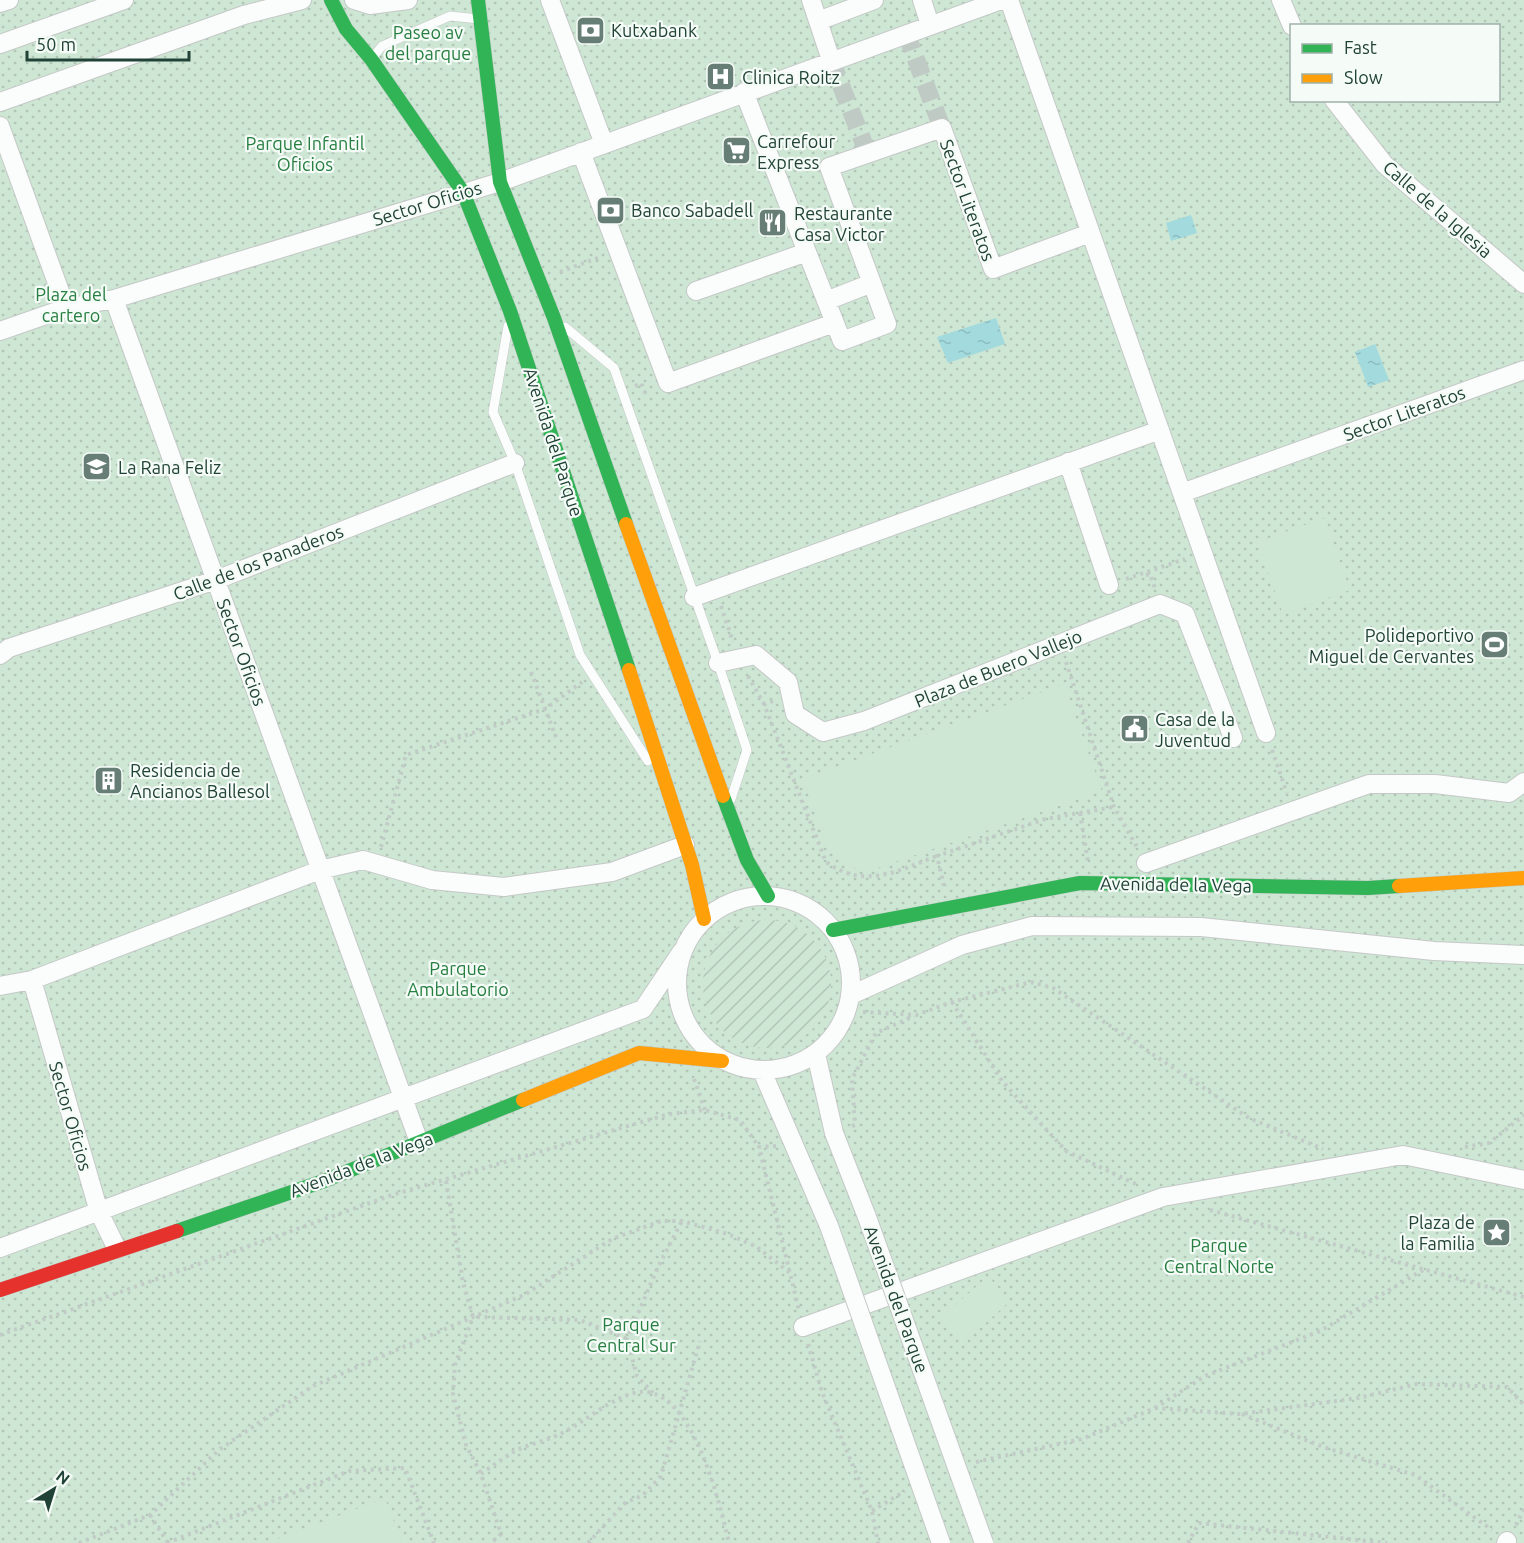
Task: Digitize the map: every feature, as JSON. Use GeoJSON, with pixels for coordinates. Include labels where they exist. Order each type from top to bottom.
{"type":"FeatureCollection","features":[{"type":"Feature","properties":{"kind":"street"},"geometry":{"type":"LineString","coordinates":[[0,3],[9,0]]}},
{"type":"Feature","properties":{"kind":"street"},"geometry":{"type":"LineString","coordinates":[[0,44],[124,0]]}},
{"type":"Feature","properties":{"kind":"street"},"geometry":{"type":"LineString","coordinates":[[0,102],[65,81],[244,15],[302,0]]}},
{"type":"Feature","properties":{"kind":"street","name":"Avenida del Parque"},"geometry":{"type":"LineString","coordinates":[[331,0],[346,29],[371,58],[463,192],[510,311],[685,845],[704,919]]}},
{"type":"Feature","properties":{"kind":"street"},"geometry":{"type":"LineString","coordinates":[[354,0],[370,5],[408,0]]}},
{"type":"Feature","properties":{"kind":"street"},"geometry":{"type":"LineString","coordinates":[[478,0],[500,182],[554,318],[675,667],[747,860],[768,896]]}},
{"type":"Feature","properties":{"kind":"street"},"geometry":{"type":"LineString","coordinates":[[550,0],[604,144]]}},
{"type":"Feature","properties":{"kind":"street"},"geometry":{"type":"LineString","coordinates":[[811,0],[831,60]]}},
{"type":"Feature","properties":{"kind":"street"},"geometry":{"type":"LineString","coordinates":[[818,21],[874,0]]}},
{"type":"Feature","properties":{"kind":"street"},"geometry":{"type":"LineString","coordinates":[[922,0],[930,25]]}},
{"type":"Feature","properties":{"kind":"street"},"geometry":{"type":"LineString","coordinates":[[500,182],[1001,0]]}},
{"type":"Feature","properties":{"kind":"street"},"geometry":{"type":"LineString","coordinates":[[1009,0],[1266,733]]}},
{"type":"Feature","properties":{"kind":"street"},"geometry":{"type":"LineString","coordinates":[[1281,0],[1291,24]]}},
{"type":"Feature","properties":{"kind":"street","name":"Sector Literatos"},"geometry":{"type":"LineString","coordinates":[[744,92],[842,341],[887,324],[829,167],[942,128],[993,269],[1090,233]]}},
{"type":"Feature","properties":{"kind":"street","name":"Calle de la Iglesia"},"geometry":{"type":"LineString","coordinates":[[1336,102],[1385,165],[1524,284]]}},
{"type":"Feature","properties":{"kind":"street"},"geometry":{"type":"LineString","coordinates":[[0,126],[66,308]]}},
{"type":"Feature","properties":{"kind":"street"},"geometry":{"type":"LineString","coordinates":[[581,152],[668,383],[834,322]]}},
{"type":"Feature","properties":{"kind":"street","name":"Sector Oficios"},"geometry":{"type":"LineString","coordinates":[[0,331],[66,308],[114,299],[500,182]]}},
{"type":"Feature","properties":{"kind":"street"},"geometry":{"type":"LineString","coordinates":[[696,291],[807,252]]}},
{"type":"Feature","properties":{"kind":"street"},"geometry":{"type":"LineString","coordinates":[[826,301],[872,283]]}},
{"type":"Feature","properties":{"kind":"street","name":"Sector Oficios"},"geometry":{"type":"LineString","coordinates":[[114,299],[419,1142]]}},
{"type":"Feature","properties":{"kind":"street","name":"Sector Literatos"},"geometry":{"type":"LineString","coordinates":[[1182,493],[1524,370]]}},
{"type":"Feature","properties":{"kind":"street"},"geometry":{"type":"LineString","coordinates":[[694,597],[1160,430]]}},
{"type":"Feature","properties":{"kind":"street"},"geometry":{"type":"LineString","coordinates":[[1068,462],[1109,585]]}},
{"type":"Feature","properties":{"kind":"street","name":"Calle de los Panaderos"},"geometry":{"type":"LineString","coordinates":[[0,655],[9,648],[216,580],[515,463]]}},
{"type":"Feature","properties":{"kind":"street","name":"Plaza de Buero Vallejo"},"geometry":{"type":"LineString","coordinates":[[718,663],[756,655],[788,682],[795,714],[823,732],[864,721],[1161,604],[1185,614],[1233,738]]}},
{"type":"Feature","properties":{"kind":"street"},"geometry":{"type":"LineString","coordinates":[[1146,862],[1369,784],[1435,784],[1509,793],[1524,782]]}},
{"type":"Feature","properties":{"kind":"street"},"geometry":{"type":"LineString","coordinates":[[0,986],[32,980],[320,870],[363,860],[432,880],[504,887],[612,872],[685,845]]}},
{"type":"Feature","properties":{"kind":"street","name":"Avenida de la Vega"},"geometry":{"type":"LineString","coordinates":[[833,930],[949,906],[1091,883],[1368,888],[1524,878]]}},
{"type":"Feature","properties":{"kind":"street"},"geometry":{"type":"LineString","coordinates":[[0,1248],[643,1008],[682,951],[704,919],[733,901],[768,896],[792,901],[814,912],[833,930],[848,961],[849,1003],[835,1035],[816,1054],[790,1067],[762,1071],[741,1068],[722,1061],[691,1032],[676,993],[682,951]]}},
{"type":"Feature","properties":{"kind":"street"},"geometry":{"type":"LineString","coordinates":[[849,1003],[962,945],[1032,926],[1201,927],[1434,951],[1524,955]]}},
{"type":"Feature","properties":{"kind":"street","name":"Sector Oficios"},"geometry":{"type":"LineString","coordinates":[[32,980],[99,1212],[117,1249]]}},
{"type":"Feature","properties":{"kind":"street","name":"Avenida de la Vega"},"geometry":{"type":"LineString","coordinates":[[0,1290],[324,1181],[639,1053],[722,1061]]}},
{"type":"Feature","properties":{"kind":"street","name":"Avenida del Parque"},"geometry":{"type":"LineString","coordinates":[[816,1054],[834,1133],[867,1217],[984,1543]]}},
{"type":"Feature","properties":{"kind":"street"},"geometry":{"type":"LineString","coordinates":[[762,1071],[829,1226],[941,1543]]}},
{"type":"Feature","properties":{"kind":"street"},"geometry":{"type":"LineString","coordinates":[[803,1327],[1163,1197],[1403,1155],[1524,1180]]}},
{"type":"Feature","properties":{"kind":"lane"},"geometry":{"type":"LineString","coordinates":[[371,58],[382,46],[450,16],[481,19]]}},
{"type":"Feature","properties":{"kind":"lane"},"geometry":{"type":"LineString","coordinates":[[510,311],[493,412],[515,463],[580,655],[668,792]]}},
{"type":"Feature","properties":{"kind":"lane"},"geometry":{"type":"LineString","coordinates":[[554,318],[614,368],[622,390],[747,750],[728,807]]}},
{"type":"Feature","properties":{"kind":"path"},"geometry":{"type":"LineString","coordinates":[[539,279],[618,250]]}},
{"type":"Feature","properties":{"kind":"path"},"geometry":{"type":"LineString","coordinates":[[622,390],[641,383],[645,392],[668,383]]}},
{"type":"Feature","properties":{"kind":"path"},"geometry":{"type":"LineString","coordinates":[[1109,585],[1203,553]]}},
{"type":"Feature","properties":{"kind":"path"},"geometry":{"type":"LineString","coordinates":[[531,672],[556,736]]}},
{"type":"Feature","properties":{"kind":"path"},"geometry":{"type":"LineString","coordinates":[[376,864],[406,755],[545,709],[593,674]]}},
{"type":"Feature","properties":{"kind":"path"},"geometry":{"type":"LineString","coordinates":[[1072,676],[1114,807],[1146,862]]}},
{"type":"Feature","properties":{"kind":"path"},"geometry":{"type":"LineString","coordinates":[[791,697],[764,704],[826,862],[843,875],[884,876],[1045,819],[1114,807]]}},
{"type":"Feature","properties":{"kind":"path"},"geometry":{"type":"LineString","coordinates":[[1266,733],[1294,811]]}},
{"type":"Feature","properties":{"kind":"path"},"geometry":{"type":"LineString","coordinates":[[1080,813],[1091,883]]}},
{"type":"Feature","properties":{"kind":"path"},"geometry":{"type":"LineString","coordinates":[[937,856],[949,906]]}},
{"type":"Feature","properties":{"kind":"path"},"geometry":{"type":"LineString","coordinates":[[849,1003],[916,1015],[952,1002],[1031,982],[1053,988],[1249,1118],[1328,1151]]}},
{"type":"Feature","properties":{"kind":"path"},"geometry":{"type":"LineString","coordinates":[[0,1335],[392,1195],[669,1114],[705,1110],[740,1120],[759,1147]]}},
{"type":"Feature","properties":{"kind":"path"},"geometry":{"type":"LineString","coordinates":[[1457,1148],[1489,1143],[1524,1115]]}},
{"type":"Feature","properties":{"kind":"path"},"geometry":{"type":"LineString","coordinates":[[446,1181],[463,1282],[473,1317],[455,1365],[453,1394],[466,1445],[481,1474],[501,1534],[491,1543]]}},
{"type":"Feature","properties":{"kind":"path"},"geometry":{"type":"LineString","coordinates":[[79,1543],[150,1515],[220,1449],[313,1386],[524,1296],[612,1239],[661,1221],[682,1221],[728,1234],[747,1243],[790,1273]]}},
{"type":"Feature","properties":{"kind":"path"},"geometry":{"type":"LineString","coordinates":[[682,1221],[658,1267],[627,1339],[637,1376],[653,1394],[678,1410],[697,1443],[719,1500],[729,1543]]}},
{"type":"Feature","properties":{"kind":"path"},"geometry":{"type":"LineString","coordinates":[[966,1466],[986,1458],[1082,1439],[1155,1408],[1205,1376],[1320,1331],[1424,1270]]}},
{"type":"Feature","properties":{"kind":"path"},"geometry":{"type":"LineString","coordinates":[[473,1317],[580,1320],[627,1339]]}},
{"type":"Feature","properties":{"kind":"path"},"geometry":{"type":"LineString","coordinates":[[803,1327],[822,1392],[872,1511],[878,1543]]}},
{"type":"Feature","properties":{"kind":"path"},"geometry":{"type":"LineString","coordinates":[[588,1543],[625,1503],[643,1495],[661,1476],[678,1410],[700,1341]]}},
{"type":"Feature","properties":{"kind":"path"},"geometry":{"type":"LineString","coordinates":[[1155,1408],[1241,1414],[1358,1398],[1417,1384],[1507,1388],[1524,1405]]}},
{"type":"Feature","properties":{"kind":"path"},"geometry":{"type":"LineString","coordinates":[[481,1474],[517,1450],[559,1435],[603,1407],[636,1393],[653,1394]]}},
{"type":"Feature","properties":{"kind":"path"},"geometry":{"type":"LineString","coordinates":[[1241,1414],[1323,1447],[1415,1475],[1507,1542]]}},
{"type":"Feature","properties":{"kind":"path"},"geometry":{"type":"LineString","coordinates":[[150,1515],[167,1543],[349,1471],[405,1468],[434,1543]]}},
{"type":"Feature","properties":{"kind":"path"},"geometry":{"type":"LineString","coordinates":[[872,1511],[914,1487]]}},
{"type":"Feature","properties":{"kind":"path"},"geometry":{"type":"LineString","coordinates":[[1188,1543],[1199,1522],[1387,1543]]}},
{"type":"Feature","properties":{"kind":"green space"},"geometry":{"type":"Polygon","coordinates":[[[0,0],[1524,0],[1524,1543],[0,1543],[0,0]]]}},
{"type":"Feature","properties":{"kind":"green space"},"geometry":{"type":"Polygon","coordinates":[[[1324,518],[1350,590],[1283,614],[1257,542],[1324,518]]]}},
{"type":"Feature","properties":{"kind":"green space"},"geometry":{"type":"Polygon","coordinates":[[[1064,684],[1102,791],[869,871],[847,866],[828,849],[803,779],[1064,684]]]}},
{"type":"Feature","properties":{"kind":"green space"},"geometry":{"type":"Polygon","coordinates":[[[767,920],[792,925],[812,939],[826,959],[831,984],[826,1009],[812,1029],[792,1043],[767,1048],[742,1043],[722,1029],[708,1009],[703,984],[708,959],[722,939],[742,925],[767,920]]]}},
{"type":"Feature","properties":{"kind":"green space"},"geometry":{"type":"Polygon","coordinates":[[[988,1276],[1010,1301],[965,1342],[942,1317],[988,1276]]]}},
{"type":"Feature","properties":{"kind":"green space"},"geometry":{"type":"Polygon","coordinates":[[[385,1498],[402,1543],[267,1543],[385,1498]]]}},
{"type":"Feature","properties":{"kind":"water"},"geometry":{"type":"Polygon","coordinates":[[[1191,215],[1197,233],[1171,241],[1166,223],[1191,215]]]}},
{"type":"Feature","properties":{"kind":"water"},"geometry":{"type":"Polygon","coordinates":[[[996,318],[1005,344],[948,363],[937,337],[996,318]]]}},
{"type":"Feature","properties":{"kind":"water"},"geometry":{"type":"Polygon","coordinates":[[[1375,344],[1389,380],[1368,387],[1355,352],[1375,344]]]}},
{"type":"Feature","properties":{"kind":"tunnel"},"geometry":{"type":"LineString","coordinates":[[906,33],[942,128]]}},
{"type":"Feature","properties":{"kind":"tunnel"},"geometry":{"type":"LineString","coordinates":[[831,60],[868,154]]}},
{"type":"Feature","properties":{"kind":"traffic: fast"},"geometry":{"type":"LineString","coordinates":[[331,0],[346,29],[371,59],[463,192],[510,311],[629,670]]}},
{"type":"Feature","properties":{"kind":"traffic: fast"},"geometry":{"type":"LineString","coordinates":[[478,0],[500,182],[554,318],[626,524]]}},
{"type":"Feature","properties":{"kind":"traffic: fast"},"geometry":{"type":"LineString","coordinates":[[723,796],[747,860],[768,896]]}},
{"type":"Feature","properties":{"kind":"traffic: fast"},"geometry":{"type":"LineString","coordinates":[[833,930],[1080,883],[1368,888],[1399,886]]}},
{"type":"Feature","properties":{"kind":"traffic: fast"},"geometry":{"type":"LineString","coordinates":[[177,1231],[324,1181],[523,1100]]}},
{"type":"Feature","properties":{"kind":"traffic: slow"},"geometry":{"type":"LineString","coordinates":[[626,524],[723,796]]}},
{"type":"Feature","properties":{"kind":"traffic: slow"},"geometry":{"type":"LineString","coordinates":[[629,670],[692,865],[704,919]]}},
{"type":"Feature","properties":{"kind":"traffic: slow"},"geometry":{"type":"LineString","coordinates":[[1399,886],[1524,878]]}},
{"type":"Feature","properties":{"kind":"traffic: slow"},"geometry":{"type":"LineString","coordinates":[[523,1100],[639,1053],[722,1061]]}},
{"type":"Feature","properties":{"kind":"traffic: jam"},"geometry":{"type":"LineString","coordinates":[[0,1290],[177,1231]]}},
{"type":"Feature","properties":{"kind":"place","name":"Kutxabank"},"geometry":{"type":"Point","coordinates":[590,30]}},
{"type":"Feature","properties":{"kind":"place","name":"Clinica Roitz"},"geometry":{"type":"Point","coordinates":[721,77]}},
{"type":"Feature","properties":{"kind":"place","name":"Carrefour Express"},"geometry":{"type":"Point","coordinates":[736,151]}},
{"type":"Feature","properties":{"kind":"place","name":"Banco Sabadell"},"geometry":{"type":"Point","coordinates":[610,210]}},
{"type":"Feature","properties":{"kind":"place","name":"Restaurante Casa Victor"},"geometry":{"type":"Point","coordinates":[773,223]}},
{"type":"Feature","properties":{"kind":"place","name":"La Rana Feliz"},"geometry":{"type":"Point","coordinates":[97,467]}},
{"type":"Feature","properties":{"kind":"place","name":"Polideportivo Miguel de Cervantes"},"geometry":{"type":"Point","coordinates":[1495,645]}},
{"type":"Feature","properties":{"kind":"place","name":"Casa de la Juventud"},"geometry":{"type":"Point","coordinates":[1134,729]}},
{"type":"Feature","properties":{"kind":"place","name":"Residencia de Ancianos Ballesol"},"geometry":{"type":"Point","coordinates":[109,780]}},
{"type":"Feature","properties":{"kind":"place","name":"Plaza de la Familia"},"geometry":{"type":"Point","coordinates":[1496,1232]}},
{"type":"Feature","properties":{"kind":"park label","name":"Paseo av del parque"},"geometry":{"type":"Point","coordinates":[428,42]}},
{"type":"Feature","properties":{"kind":"park label","name":"Parque Infantil Oficios"},"geometry":{"type":"Point","coordinates":[305,153]}},
{"type":"Feature","properties":{"kind":"park label","name":"Plaza del cartero"},"geometry":{"type":"Point","coordinates":[71,304]}},
{"type":"Feature","properties":{"kind":"park label","name":"Parque Ambulatorio"},"geometry":{"type":"Point","coordinates":[458,978]}},
{"type":"Feature","properties":{"kind":"park label","name":"Parque Central Norte"},"geometry":{"type":"Point","coordinates":[1219,1255]}},
{"type":"Feature","properties":{"kind":"park label","name":"Parque Central Sur"},"geometry":{"type":"Point","coordinates":[631,1334]}}]}
